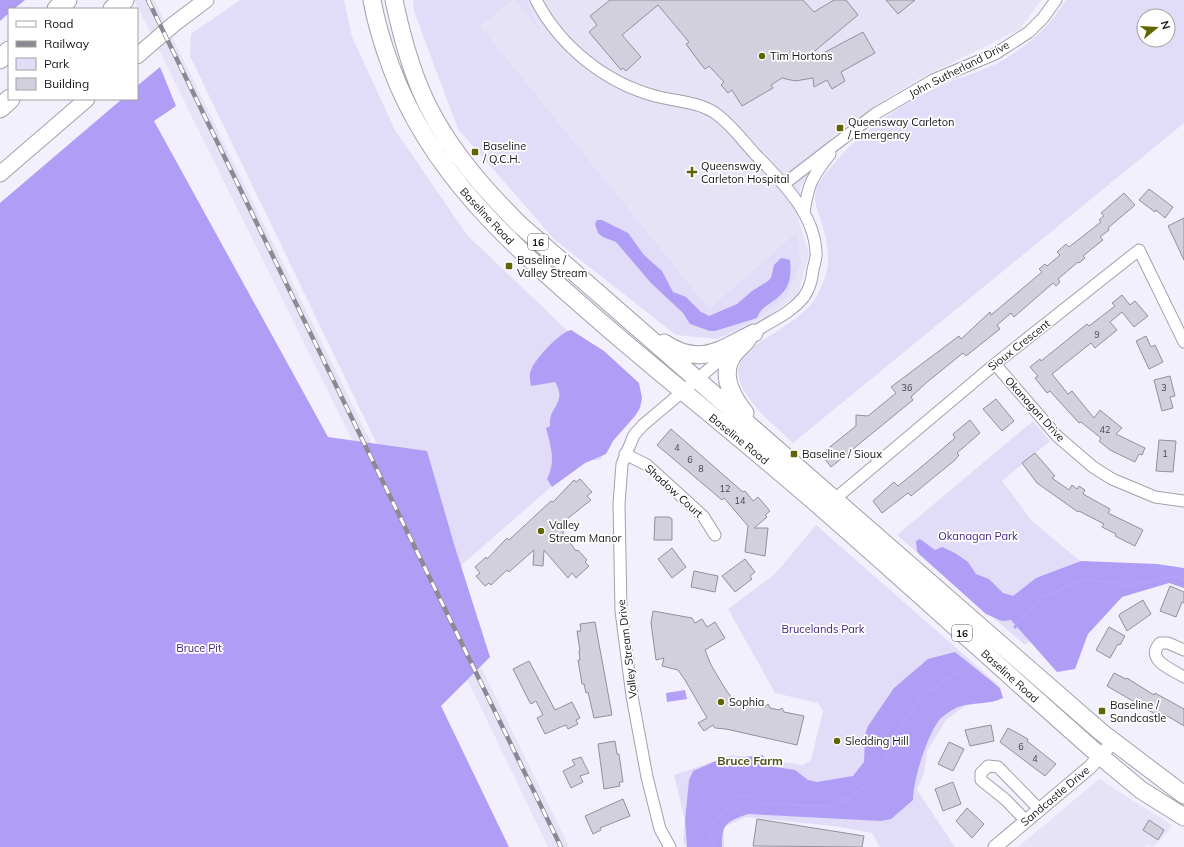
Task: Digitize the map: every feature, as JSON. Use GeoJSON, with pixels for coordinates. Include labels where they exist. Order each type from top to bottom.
{"type":"FeatureCollection","features":[{"type":"Feature","properties":{"kind":"highway"},"geometry":{"type":"LineString","coordinates":[[58,8],[67,0]]}},
{"type":"Feature","properties":{"kind":"highway"},"geometry":{"type":"LineString","coordinates":[[114,8],[124,0]]}},
{"type":"Feature","properties":{"kind":"highway"},"geometry":{"type":"LineString","coordinates":[[0,59],[8,52]]}},
{"type":"Feature","properties":{"kind":"highway"},"geometry":{"type":"LineString","coordinates":[[0,108],[9,100]]}},
{"type":"Feature","properties":{"kind":"main road"},"geometry":{"type":"LineString","coordinates":[[138,55],[174,24],[206,0]]}},
{"type":"Feature","properties":{"kind":"main road","name":"Baseline Road"},"geometry":{"type":"LineString","coordinates":[[372,0],[383,44],[407,104],[438,157],[475,205],[539,268],[681,392],[829,504],[1113,742],[1184,795]]}},
{"type":"Feature","properties":{"kind":"main road","name":"Baseline Road"},"geometry":{"type":"LineString","coordinates":[[394,0],[407,53],[422,94],[439,125],[460,157],[498,203],[520,225],[771,444],[829,504],[1100,756],[1141,790],[1184,817]]}},
{"type":"Feature","properties":{"kind":"main road"},"geometry":{"type":"LineString","coordinates":[[0,174],[86,100]]}},
{"type":"Feature","properties":{"kind":"main road"},"geometry":{"type":"LineString","coordinates":[[626,318],[675,350],[688,355],[704,356],[713,354],[754,333]]}},
{"type":"Feature","properties":{"kind":"main road"},"geometry":{"type":"LineString","coordinates":[[754,333],[731,357],[729,368],[729,385],[737,403],[771,444]]}},
{"type":"Feature","properties":{"kind":"street"},"geometry":{"type":"LineString","coordinates":[[536,0],[545,17],[563,40],[598,69],[625,86],[706,108],[715,113],[733,129],[784,184],[804,213],[813,234],[817,253],[811,284],[804,297],[792,309],[776,321],[754,333],[696,379]]}},
{"type":"Feature","properties":{"kind":"street","name":"John Sutherland Drive"},"geometry":{"type":"LineString","coordinates":[[784,184],[884,108],[933,80],[995,54],[1029,32],[1043,18],[1056,0]]}},
{"type":"Feature","properties":{"kind":"street","name":"John Sutherland Drive"},"geometry":{"type":"LineString","coordinates":[[804,213],[808,189],[813,175],[836,145]]}},
{"type":"Feature","properties":{"kind":"street","name":"Sioux Crescent"},"geometry":{"type":"LineString","coordinates":[[829,504],[995,364],[1139,250],[1184,342]]}},
{"type":"Feature","properties":{"kind":"street","name":"Okanagan Drive"},"geometry":{"type":"LineString","coordinates":[[995,364],[1057,436],[1093,467],[1112,479],[1155,497],[1184,501]]}},
{"type":"Feature","properties":{"kind":"street","name":"Valley Stream Drive"},"geometry":{"type":"LineString","coordinates":[[670,847],[660,829],[647,777],[632,696],[621,611],[619,504],[622,464],[634,435],[643,425],[696,379]]}},
{"type":"Feature","properties":{"kind":"street","name":"Shadow Court"},"geometry":{"type":"LineString","coordinates":[[625,454],[647,465],[704,516],[715,535]]}},
{"type":"Feature","properties":{"kind":"street"},"geometry":{"type":"LineString","coordinates":[[1184,650],[1168,643],[1160,643],[1155,649],[1154,654],[1157,661],[1184,677]]}},
{"type":"Feature","properties":{"kind":"street","name":"Sandcastle Drive"},"geometry":{"type":"LineString","coordinates":[[994,847],[1100,756],[1113,742]]}},
{"type":"Feature","properties":{"kind":"street"},"geometry":{"type":"LineString","coordinates":[[1025,820],[1006,800],[981,780],[981,773],[988,766],[998,767],[1039,809]]}},
{"type":"Feature","properties":{"kind":"shaded area"},"geometry":{"type":"Polygon","coordinates":[[[134,0],[154,0],[569,847],[548,847],[356,448],[134,0]]]}},
{"type":"Feature","properties":{"kind":"shaded area","name":"Queensway Carleton Hospital"},"geometry":{"type":"Polygon","coordinates":[[[476,0],[1041,0],[1020,29],[917,80],[883,101],[833,136],[800,188],[798,217],[809,254],[798,294],[767,318],[728,339],[699,325],[461,35],[476,0]]]}},
{"type":"Feature","properties":{"kind":"shaded area"},"geometry":{"type":"Polygon","coordinates":[[[685,690],[687,699],[667,702],[666,693],[685,690]]]}},
{"type":"Feature","properties":{"kind":"shaded area"},"geometry":{"type":"Polygon","coordinates":[[[1099,779],[1172,825],[1167,833],[1152,847],[1148,845],[1145,847],[1018,847],[1099,779]]]}},
{"type":"Feature","properties":{"kind":"green space"},"geometry":{"type":"Polygon","coordinates":[[[0,0],[25,0],[15,8],[8,8],[8,14],[0,21],[0,0]]]}},
{"type":"Feature","properties":{"kind":"green space"},"geometry":{"type":"Polygon","coordinates":[[[240,0],[344,0],[352,37],[395,130],[467,235],[636,396],[600,460],[581,461],[443,581],[190,56],[191,34],[240,0]]]}},
{"type":"Feature","properties":{"kind":"green space"},"geometry":{"type":"Polygon","coordinates":[[[413,0],[512,0],[480,26],[709,309],[796,233],[801,263],[786,298],[757,318],[717,339],[676,335],[555,240],[458,129],[414,11],[413,0]]]}},
{"type":"Feature","properties":{"kind":"green space"},"geometry":{"type":"Polygon","coordinates":[[[515,0],[526,0],[540,31],[515,0]]]}},
{"type":"Feature","properties":{"kind":"green space"},"geometry":{"type":"Polygon","coordinates":[[[1066,0],[1184,0],[1184,123],[793,443],[754,405],[740,382],[738,370],[742,359],[749,350],[808,308],[815,299],[822,284],[828,262],[828,251],[815,199],[815,193],[821,180],[844,153],[858,140],[902,106],[952,81],[997,64],[1032,40],[1053,18],[1066,0]]]}},
{"type":"Feature","properties":{"kind":"green space","name":"Bruce Pit"},"geometry":{"type":"Polygon","coordinates":[[[160,67],[176,106],[154,121],[328,437],[427,451],[454,544],[490,657],[441,706],[509,847],[0,847],[0,203],[121,100],[138,100],[138,85],[160,67]]]}},
{"type":"Feature","properties":{"kind":"green space"},"geometry":{"type":"Polygon","coordinates":[[[597,220],[602,220],[628,233],[644,255],[662,271],[673,292],[686,297],[701,312],[709,316],[737,304],[752,291],[768,281],[771,278],[774,265],[781,258],[790,260],[789,281],[781,295],[762,310],[757,318],[715,331],[710,331],[690,324],[683,313],[651,283],[616,242],[603,237],[598,233],[595,224],[597,220]]]}},
{"type":"Feature","properties":{"kind":"green space"},"geometry":{"type":"Polygon","coordinates":[[[571,330],[604,351],[639,383],[642,398],[640,408],[635,416],[613,441],[606,454],[585,463],[552,487],[547,479],[550,472],[552,454],[546,428],[550,426],[550,419],[559,400],[558,389],[555,382],[531,386],[530,374],[537,359],[548,347],[566,332],[571,330]]]}},
{"type":"Feature","properties":{"kind":"green space","name":"Okanagan Park"},"geometry":{"type":"Polygon","coordinates":[[[1033,421],[1050,441],[1002,481],[1032,521],[1103,580],[1025,645],[897,535],[1033,421]]]}},
{"type":"Feature","properties":{"kind":"green space","name":"Brucelands Park"},"geometry":{"type":"Polygon","coordinates":[[[816,525],[996,683],[946,720],[927,751],[924,773],[917,790],[955,847],[880,847],[872,833],[834,826],[746,817],[724,827],[724,847],[686,847],[683,841],[685,821],[674,775],[732,755],[803,765],[811,760],[823,711],[818,703],[775,693],[728,609],[775,574],[816,525]]]}},
{"type":"Feature","properties":{"kind":"green space"},"geometry":{"type":"Polygon","coordinates":[[[920,539],[935,550],[942,547],[955,553],[968,562],[976,574],[989,579],[1003,593],[1013,596],[1036,578],[1081,561],[1157,564],[1184,568],[1184,588],[1169,583],[1122,597],[1088,634],[1075,669],[1057,672],[1011,620],[1002,621],[986,614],[919,554],[917,551],[916,541],[920,539]]]}},
{"type":"Feature","properties":{"kind":"green space"},"geometry":{"type":"Polygon","coordinates":[[[955,652],[1000,688],[1003,698],[992,702],[969,704],[958,707],[940,719],[930,736],[918,770],[913,800],[891,819],[881,821],[748,814],[727,824],[723,833],[722,847],[687,847],[685,821],[689,780],[693,771],[718,760],[762,755],[776,767],[795,770],[808,780],[817,782],[853,776],[864,762],[865,735],[868,726],[894,688],[928,659],[955,652]]]}},
{"type":"Feature","properties":{"kind":"building"},"geometry":{"type":"Polygon","coordinates":[[[610,0],[803,0],[814,12],[834,0],[846,0],[858,15],[810,55],[812,59],[863,32],[875,53],[841,72],[845,81],[832,89],[827,80],[814,87],[813,78],[795,81],[782,78],[771,85],[773,88],[742,106],[732,90],[728,93],[721,85],[724,82],[709,66],[705,69],[700,63],[686,44],[689,42],[658,5],[622,35],[641,57],[626,71],[623,68],[621,70],[589,32],[597,25],[590,16],[610,0]]]}},
{"type":"Feature","properties":{"kind":"building"},"geometry":{"type":"Polygon","coordinates":[[[886,0],[915,0],[898,14],[886,0]]]}},
{"type":"Feature","properties":{"kind":"building"},"geometry":{"type":"Polygon","coordinates":[[[1149,189],[1173,207],[1165,218],[1156,210],[1155,212],[1139,200],[1149,189]]]}},
{"type":"Feature","properties":{"kind":"building"},"geometry":{"type":"Polygon","coordinates":[[[1124,193],[1135,205],[1108,228],[1109,230],[1100,237],[1103,240],[1083,256],[1085,258],[1058,279],[1060,282],[1056,286],[1053,283],[1014,317],[1011,313],[997,325],[1000,329],[966,356],[963,353],[926,383],[911,397],[913,400],[831,467],[821,454],[856,426],[856,415],[868,416],[896,393],[891,387],[959,336],[961,339],[990,312],[991,315],[1042,272],[1039,269],[1045,264],[1047,266],[1060,255],[1057,252],[1066,244],[1069,247],[1101,222],[1099,220],[1104,216],[1101,213],[1124,193]]]}},
{"type":"Feature","properties":{"kind":"building"},"geometry":{"type":"Polygon","coordinates":[[[1184,218],[1184,260],[1168,226],[1184,218]]]}},
{"type":"Feature","properties":{"kind":"building"},"geometry":{"type":"Polygon","coordinates":[[[1122,295],[1130,305],[1135,301],[1148,316],[1134,327],[1122,312],[1110,322],[1117,330],[1095,348],[1091,343],[1052,374],[1068,394],[1072,391],[1094,418],[1100,410],[1122,428],[1116,434],[1145,448],[1142,455],[1139,454],[1135,462],[1110,450],[1099,441],[1101,438],[1081,422],[1079,423],[1050,391],[1047,393],[1035,378],[1038,376],[1030,367],[1040,359],[1041,361],[1087,324],[1089,326],[1115,306],[1112,303],[1122,295]]]}},
{"type":"Feature","properties":{"kind":"building"},"geometry":{"type":"Polygon","coordinates":[[[1146,336],[1151,347],[1155,345],[1163,362],[1149,369],[1136,341],[1146,336]]]}},
{"type":"Feature","properties":{"kind":"building"},"geometry":{"type":"Polygon","coordinates":[[[1170,376],[1175,396],[1170,397],[1173,408],[1162,411],[1154,380],[1170,376]]]}},
{"type":"Feature","properties":{"kind":"building"},"geometry":{"type":"Polygon","coordinates":[[[996,399],[1014,421],[1002,431],[983,409],[996,399]]]}},
{"type":"Feature","properties":{"kind":"building"},"geometry":{"type":"Polygon","coordinates":[[[970,420],[980,433],[957,453],[959,455],[955,460],[911,496],[908,493],[882,513],[873,501],[894,482],[898,486],[926,463],[955,438],[953,434],[970,420]]]}},
{"type":"Feature","properties":{"kind":"building"},"geometry":{"type":"Polygon","coordinates":[[[671,429],[743,492],[745,491],[753,501],[758,497],[770,511],[765,515],[767,517],[754,528],[768,528],[765,556],[745,552],[748,526],[724,498],[722,500],[657,445],[671,429]]]}},
{"type":"Feature","properties":{"kind":"building"},"geometry":{"type":"Polygon","coordinates":[[[1159,440],[1176,441],[1173,472],[1156,471],[1159,440]]]}},
{"type":"Feature","properties":{"kind":"building"},"geometry":{"type":"Polygon","coordinates":[[[1035,453],[1055,476],[1052,478],[1069,490],[1072,485],[1077,489],[1079,486],[1085,490],[1083,494],[1110,509],[1108,513],[1143,530],[1135,546],[1115,536],[1116,534],[1102,527],[1104,524],[1079,511],[1078,512],[1037,483],[1022,463],[1035,453]]]}},
{"type":"Feature","properties":{"kind":"building","name":"Valley Stream Manor"},"geometry":{"type":"Polygon","coordinates":[[[580,479],[592,492],[587,496],[591,500],[567,519],[568,520],[564,524],[563,533],[576,551],[578,550],[587,560],[585,562],[589,566],[576,578],[572,573],[568,578],[544,550],[543,566],[533,565],[534,550],[509,572],[507,570],[491,585],[489,583],[485,586],[476,576],[480,573],[475,567],[486,557],[487,559],[507,538],[509,540],[551,501],[553,502],[574,480],[576,482],[580,479]]]}},
{"type":"Feature","properties":{"kind":"building"},"geometry":{"type":"Polygon","coordinates":[[[655,517],[669,517],[672,519],[672,540],[654,540],[655,517]]]}},
{"type":"Feature","properties":{"kind":"building"},"geometry":{"type":"Polygon","coordinates":[[[672,548],[686,567],[672,578],[658,559],[672,548]]]}},
{"type":"Feature","properties":{"kind":"building"},"geometry":{"type":"Polygon","coordinates":[[[745,559],[755,572],[750,576],[752,579],[735,592],[722,576],[745,559]]]}},
{"type":"Feature","properties":{"kind":"building"},"geometry":{"type":"Polygon","coordinates":[[[694,571],[718,576],[715,592],[691,587],[694,571]]]}},
{"type":"Feature","properties":{"kind":"building"},"geometry":{"type":"Polygon","coordinates":[[[1170,586],[1184,592],[1184,603],[1182,602],[1176,617],[1160,611],[1170,586]]]}},
{"type":"Feature","properties":{"kind":"building"},"geometry":{"type":"Polygon","coordinates":[[[1143,600],[1151,614],[1127,631],[1119,616],[1120,614],[1143,600]]]}},
{"type":"Feature","properties":{"kind":"building"},"geometry":{"type":"Polygon","coordinates":[[[653,611],[692,618],[695,623],[702,619],[707,627],[715,622],[725,638],[705,650],[711,665],[726,690],[732,698],[750,703],[754,700],[755,704],[765,707],[768,704],[770,708],[779,710],[782,708],[784,712],[804,716],[797,745],[726,729],[715,728],[713,725],[704,731],[698,723],[707,718],[685,680],[678,670],[662,666],[664,658],[656,660],[651,623],[653,611]]]}},
{"type":"Feature","properties":{"kind":"building"},"geometry":{"type":"Polygon","coordinates":[[[595,622],[612,715],[594,718],[588,692],[586,693],[584,684],[582,684],[578,660],[580,660],[580,651],[577,631],[581,631],[580,624],[595,622]]]}},
{"type":"Feature","properties":{"kind":"building"},"geometry":{"type":"Polygon","coordinates":[[[1109,627],[1125,636],[1120,645],[1118,644],[1110,658],[1096,650],[1109,627]]]}},
{"type":"Feature","properties":{"kind":"building"},"geometry":{"type":"Polygon","coordinates":[[[529,661],[555,710],[572,702],[580,718],[576,720],[578,724],[568,729],[566,725],[545,734],[537,718],[543,715],[536,701],[531,704],[529,701],[513,669],[529,661]]]}},
{"type":"Feature","properties":{"kind":"building"},"geometry":{"type":"Polygon","coordinates":[[[1114,673],[1126,679],[1127,678],[1154,695],[1155,693],[1184,709],[1184,726],[1164,714],[1162,718],[1107,686],[1114,673]]]}},
{"type":"Feature","properties":{"kind":"building"},"geometry":{"type":"Polygon","coordinates":[[[991,725],[994,741],[970,746],[965,730],[991,725]]]}},
{"type":"Feature","properties":{"kind":"building"},"geometry":{"type":"Polygon","coordinates":[[[1008,728],[1028,739],[1027,741],[1056,764],[1045,776],[1000,742],[1008,728]]]}},
{"type":"Feature","properties":{"kind":"building"},"geometry":{"type":"Polygon","coordinates":[[[615,741],[617,754],[619,754],[623,782],[619,782],[620,786],[604,789],[598,744],[615,741]]]}},
{"type":"Feature","properties":{"kind":"building"},"geometry":{"type":"Polygon","coordinates":[[[949,742],[964,749],[953,771],[938,764],[949,742]]]}},
{"type":"Feature","properties":{"kind":"building"},"geometry":{"type":"Polygon","coordinates":[[[581,757],[589,773],[580,776],[583,782],[571,788],[563,771],[575,765],[572,760],[581,757]]]}},
{"type":"Feature","properties":{"kind":"building"},"geometry":{"type":"Polygon","coordinates":[[[953,782],[961,804],[943,811],[935,789],[953,782]]]}},
{"type":"Feature","properties":{"kind":"building"},"geometry":{"type":"Polygon","coordinates":[[[623,799],[630,816],[600,828],[601,830],[593,834],[585,816],[623,799]]]}},
{"type":"Feature","properties":{"kind":"building"},"geometry":{"type":"Polygon","coordinates":[[[967,808],[984,824],[972,838],[956,821],[967,808]]]}},
{"type":"Feature","properties":{"kind":"building"},"geometry":{"type":"Polygon","coordinates":[[[757,819],[864,836],[862,847],[753,846],[757,819]]]}},
{"type":"Feature","properties":{"kind":"building"},"geometry":{"type":"Polygon","coordinates":[[[1149,820],[1164,830],[1158,840],[1143,830],[1149,820]]]}},
{"type":"Feature","properties":{"kind":"waterway"},"geometry":{"type":"LineString","coordinates":[[1015,627],[1041,597],[1087,579],[1129,586],[1174,576],[1184,580]]}},
{"type":"Feature","properties":{"kind":"waterway"},"geometry":{"type":"LineString","coordinates":[[714,847],[707,830],[738,795],[749,795],[759,804],[827,806],[850,798],[871,781],[886,759],[897,732],[924,694],[961,670]]}},
{"type":"Feature","properties":{"kind":"railway"},"geometry":{"type":"LineString","coordinates":[[148,0],[561,847]]}},
{"type":"Feature","properties":{"kind":"place","name":"Tim Hortons"},"geometry":{"type":"Point","coordinates":[762,56]}},
{"type":"Feature","properties":{"kind":"place","name":"Queensway Carleton / Emergency"},"geometry":{"type":"Point","coordinates":[840,128]}},
{"type":"Feature","properties":{"kind":"place","name":"Baseline / Q.C.H."},"geometry":{"type":"Point","coordinates":[475,152]}},
{"type":"Feature","properties":{"kind":"place","name":"Queensway Carleton Hospital"},"geometry":{"type":"Point","coordinates":[692,172]}},
{"type":"Feature","properties":{"kind":"place","name":"Baseline / Valley Stream"},"geometry":{"type":"Point","coordinates":[509,266]}},
{"type":"Feature","properties":{"kind":"place","name":"Baseline / Sioux"},"geometry":{"type":"Point","coordinates":[794,454]}},
{"type":"Feature","properties":{"kind":"place","name":"Valley Stream Manor"},"geometry":{"type":"Point","coordinates":[541,531]}},
{"type":"Feature","properties":{"kind":"place","name":"Sophia"},"geometry":{"type":"Point","coordinates":[721,702]}},
{"type":"Feature","properties":{"kind":"place","name":"Baseline / Sandcastle"},"geometry":{"type":"Point","coordinates":[1102,711]}},
{"type":"Feature","properties":{"kind":"place","name":"Sledding Hill"},"geometry":{"type":"Point","coordinates":[837,741]}},
{"type":"Feature","properties":{"kind":"district","name":"Bruce Farm"},"geometry":{"type":"Point","coordinates":[750,761]}}]}
